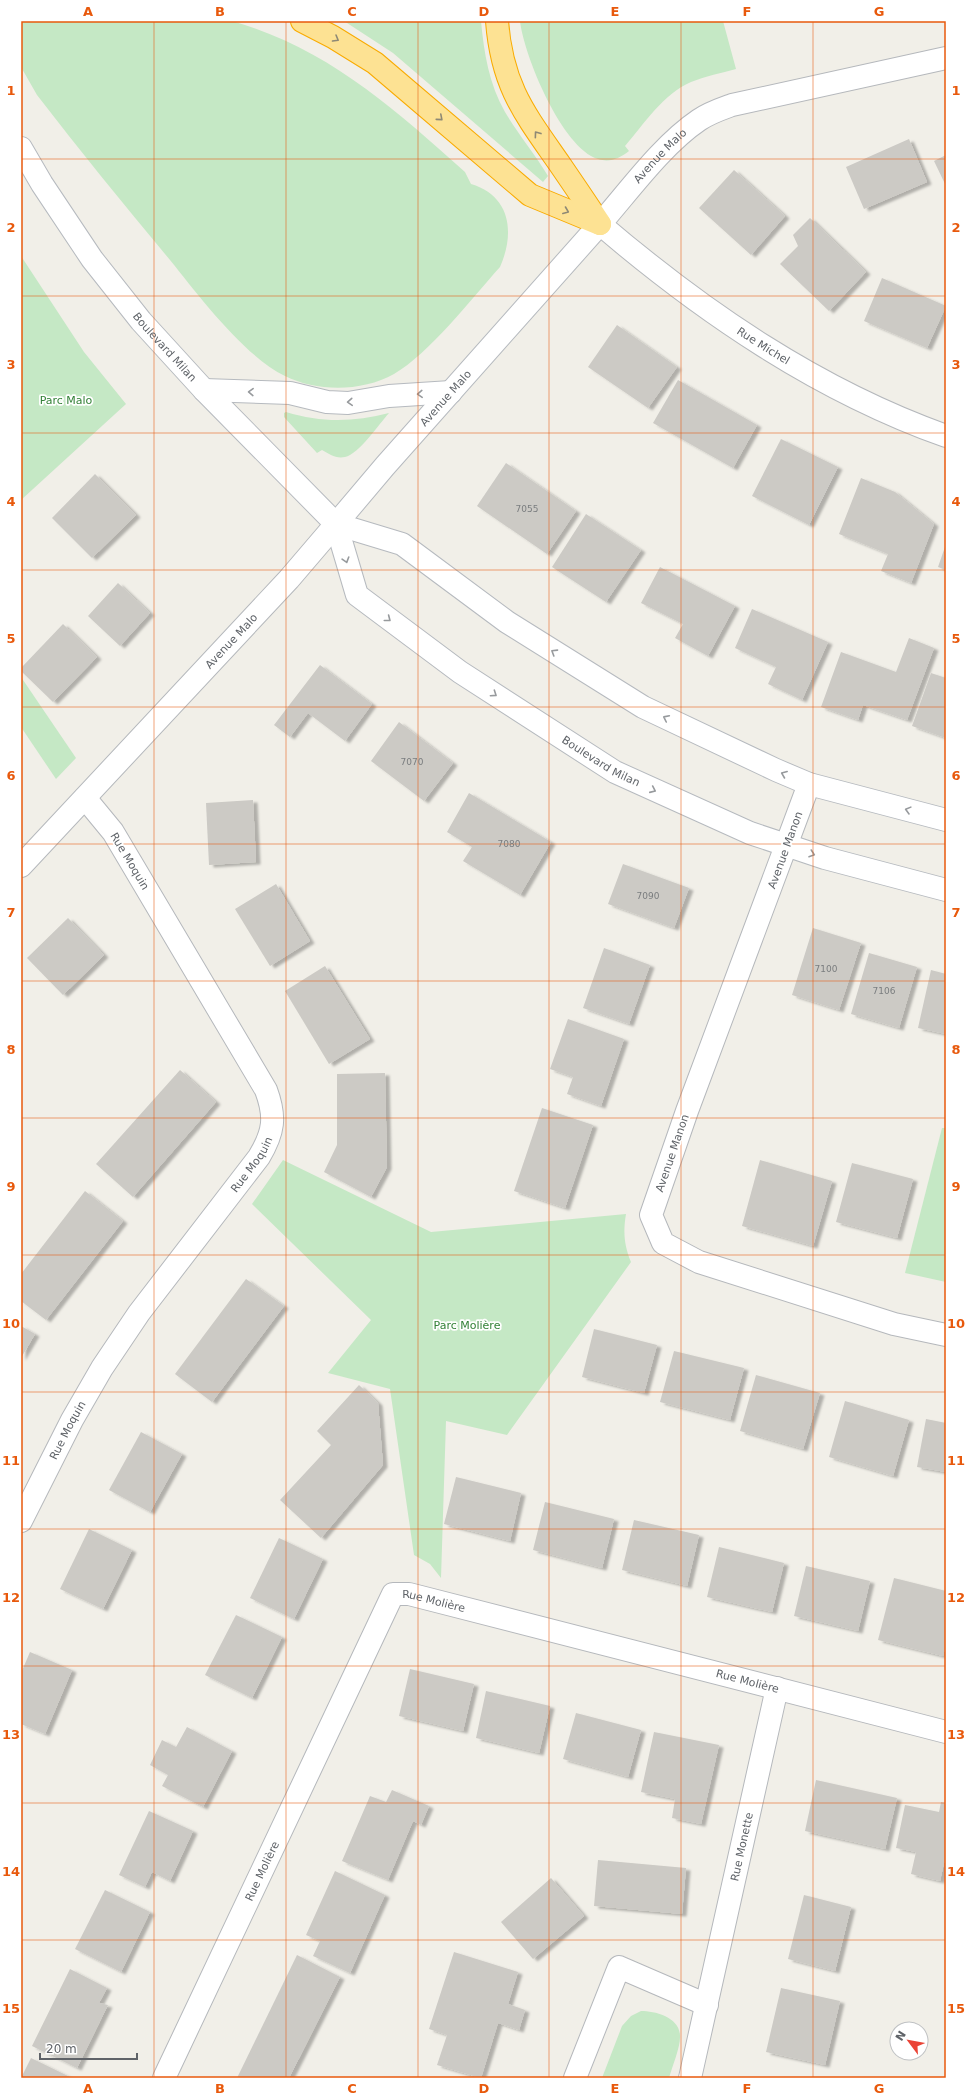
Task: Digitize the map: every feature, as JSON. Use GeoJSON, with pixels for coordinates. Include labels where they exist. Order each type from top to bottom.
{"type":"FeatureCollection","features":[{"type":"Feature","properties":{"kind":"highway"},"geometry":{"type":"LineString","coordinates":[[302,21],[338,40],[375,63],[530,195],[600,224]]}},
{"type":"Feature","properties":{"kind":"highway"},"geometry":{"type":"LineString","coordinates":[[497,21],[503,64],[519,105],[600,224]]}},
{"type":"Feature","properties":{"kind":"street","name":"Avenue Malo"},"geometry":{"type":"LineString","coordinates":[[21,866],[289,579],[451,392],[673,141],[699,119],[732,105],[946,58]]}},
{"type":"Feature","properties":{"kind":"street","name":"Boulevard Milan"},"geometry":{"type":"LineString","coordinates":[[21,148],[42,184],[92,259],[141,322],[204,390],[336,524],[357,595],[454,668],[615,772],[750,833],[825,858],[946,890]]}},
{"type":"Feature","properties":{"kind":"street","name":"Rue Michel"},"geometry":{"type":"LineString","coordinates":[[600,224],[640,258],[711,311],[772,352],[865,402],[946,436]]}},
{"type":"Feature","properties":{"kind":"street"},"geometry":{"type":"LineString","coordinates":[[204,390],[290,393],[327,402],[348,403],[389,396],[451,392]]}},
{"type":"Feature","properties":{"kind":"street","name":"Boulevard Milan"},"geometry":{"type":"LineString","coordinates":[[336,524],[402,544],[507,622],[643,707],[809,784],[946,820]]}},
{"type":"Feature","properties":{"kind":"street","name":"Avenue Manon"},"geometry":{"type":"LineString","coordinates":[[809,784],[687,1111],[651,1215],[653,1223],[663,1243],[699,1262],[894,1324],[946,1335]]}},
{"type":"Feature","properties":{"kind":"street","name":"Rue Moquin"},"geometry":{"type":"LineString","coordinates":[[21,1521],[72,1420],[102,1368],[139,1314],[258,1157],[271,1132],[273,1119],[271,1105],[266,1090],[113,832],[85,798]]}},
{"type":"Feature","properties":{"kind":"street","name":"Rue Molière"},"geometry":{"type":"LineString","coordinates":[[164,2078],[393,1594],[409,1594],[946,1732]]}},
{"type":"Feature","properties":{"kind":"street","name":"Rue Monette"},"geometry":{"type":"LineString","coordinates":[[690,2078],[777,1688]]}},
{"type":"Feature","properties":{"kind":"street"},"geometry":{"type":"LineString","coordinates":[[575,2078],[618,1967],[707,2006]]}},
{"type":"Feature","properties":{"kind":"green space"},"geometry":{"type":"Polygon","coordinates":[[[21,21],[232,21],[267,33],[299,47],[329,64],[385,103],[465,172],[471,184],[495,197],[502,207],[506,217],[508,229],[505,254],[500,267],[436,340],[394,374],[368,384],[340,388],[311,385],[285,376],[269,367],[238,340],[223,324],[37,95],[21,67],[21,21]]]}},
{"type":"Feature","properties":{"kind":"green space"},"geometry":{"type":"Polygon","coordinates":[[[344,21],[481,21],[488,68],[499,101],[548,176],[543,182],[393,53],[344,21]]]}},
{"type":"Feature","properties":{"kind":"green space"},"geometry":{"type":"Polygon","coordinates":[[[520,21],[723,21],[736,69],[702,78],[681,87],[655,110],[625,146],[629,151],[615,159],[602,160],[584,151],[571,138],[559,120],[537,77],[523,37],[520,21]]]}},
{"type":"Feature","properties":{"kind":"green space","name":"Parc Malo"},"geometry":{"type":"Polygon","coordinates":[[[21,256],[84,352],[126,404],[21,500],[21,256]]]}},
{"type":"Feature","properties":{"kind":"green space"},"geometry":{"type":"Polygon","coordinates":[[[286,412],[299,416],[325,420],[351,420],[389,413],[362,445],[350,455],[339,457],[333,456],[322,450],[317,453],[284,417],[284,413],[286,412]]]}},
{"type":"Feature","properties":{"kind":"green space"},"geometry":{"type":"Polygon","coordinates":[[[21,677],[76,758],[56,779],[21,727],[21,677]]]}},
{"type":"Feature","properties":{"kind":"green space"},"geometry":{"type":"Polygon","coordinates":[[[942,1128],[946,1128],[946,1282],[905,1273],[942,1128]]]}},
{"type":"Feature","properties":{"kind":"green space","name":"Parc Molière"},"geometry":{"type":"Polygon","coordinates":[[[283,1160],[431,1232],[626,1214],[625,1238],[631,1262],[507,1435],[446,1421],[441,1578],[430,1564],[414,1555],[390,1389],[328,1373],[371,1320],[252,1204],[283,1160]]]}},
{"type":"Feature","properties":{"kind":"green space"},"geometry":{"type":"Polygon","coordinates":[[[641,2011],[653,2012],[665,2016],[671,2019],[679,2029],[679,2045],[669,2078],[602,2078],[622,2026],[631,2016],[641,2011]]]}},
{"type":"Feature","properties":{"kind":"building"},"geometry":{"type":"Polygon","coordinates":[[[909,139],[927,182],[864,209],[846,167],[909,139]]]}},
{"type":"Feature","properties":{"kind":"building"},"geometry":{"type":"Polygon","coordinates":[[[946,155],[946,186],[934,161],[946,155]]]}},
{"type":"Feature","properties":{"kind":"building"},"geometry":{"type":"Polygon","coordinates":[[[734,170],[785,216],[751,255],[699,208],[734,170]]]}},
{"type":"Feature","properties":{"kind":"building"},"geometry":{"type":"Polygon","coordinates":[[[810,218],[866,272],[829,311],[780,264],[798,246],[793,235],[810,218]]]}},
{"type":"Feature","properties":{"kind":"building"},"geometry":{"type":"Polygon","coordinates":[[[882,278],[946,306],[927,348],[864,321],[882,278]]]}},
{"type":"Feature","properties":{"kind":"building"},"geometry":{"type":"Polygon","coordinates":[[[617,325],[677,367],[648,408],[588,367],[617,325]]]}},
{"type":"Feature","properties":{"kind":"building"},"geometry":{"type":"Polygon","coordinates":[[[678,380],[757,425],[733,468],[653,423],[678,380]]]}},
{"type":"Feature","properties":{"kind":"building"},"geometry":{"type":"Polygon","coordinates":[[[781,439],[838,467],[809,525],[752,496],[781,439]]]}},
{"type":"Feature","properties":{"kind":"building"},"geometry":{"type":"Polygon","coordinates":[[[506,463],[576,511],[547,554],[477,506],[506,463]]]}},
{"type":"Feature","properties":{"kind":"building"},"geometry":{"type":"Polygon","coordinates":[[[95,474],[136,515],[92,558],[52,518],[95,474]]]}},
{"type":"Feature","properties":{"kind":"building"},"geometry":{"type":"Polygon","coordinates":[[[861,478],[895,492],[934,524],[911,583],[881,571],[888,554],[839,534],[861,478]]]}},
{"type":"Feature","properties":{"kind":"building"},"geometry":{"type":"Polygon","coordinates":[[[586,514],[641,550],[606,602],[552,567],[586,514]]]}},
{"type":"Feature","properties":{"kind":"building"},"geometry":{"type":"Polygon","coordinates":[[[946,544],[946,570],[938,567],[946,544]]]}},
{"type":"Feature","properties":{"kind":"building"},"geometry":{"type":"Polygon","coordinates":[[[660,567],[735,606],[708,656],[675,638],[683,624],[641,603],[660,567]]]}},
{"type":"Feature","properties":{"kind":"building"},"geometry":{"type":"Polygon","coordinates":[[[118,583],[150,613],[120,646],[88,616],[118,583]]]}},
{"type":"Feature","properties":{"kind":"building"},"geometry":{"type":"Polygon","coordinates":[[[752,609],[828,642],[802,700],[768,684],[776,667],[735,648],[752,609]]]}},
{"type":"Feature","properties":{"kind":"building"},"geometry":{"type":"Polygon","coordinates":[[[63,624],[97,657],[53,702],[21,671],[21,668],[63,624]]]}},
{"type":"Feature","properties":{"kind":"building"},"geometry":{"type":"Polygon","coordinates":[[[909,638],[934,648],[907,720],[863,705],[858,720],[821,707],[841,652],[896,672],[909,638]]]}},
{"type":"Feature","properties":{"kind":"building"},"geometry":{"type":"Polygon","coordinates":[[[320,665],[372,704],[345,741],[308,713],[290,737],[274,725],[320,665]]]}},
{"type":"Feature","properties":{"kind":"building"},"geometry":{"type":"Polygon","coordinates":[[[931,673],[946,678],[946,738],[912,726],[931,673]]]}},
{"type":"Feature","properties":{"kind":"building"},"geometry":{"type":"Polygon","coordinates":[[[399,722],[453,763],[424,801],[371,761],[399,722]]]}},
{"type":"Feature","properties":{"kind":"building"},"geometry":{"type":"Polygon","coordinates":[[[469,793],[551,842],[520,895],[463,861],[472,847],[447,832],[469,793]]]}},
{"type":"Feature","properties":{"kind":"building"},"geometry":{"type":"Polygon","coordinates":[[[253,800],[256,862],[209,865],[206,803],[253,800]]]}},
{"type":"Feature","properties":{"kind":"building"},"geometry":{"type":"Polygon","coordinates":[[[623,864],[689,888],[674,928],[608,904],[623,864]]]}},
{"type":"Feature","properties":{"kind":"building"},"geometry":{"type":"Polygon","coordinates":[[[276,884],[310,941],[270,966],[235,909],[276,884]]]}},
{"type":"Feature","properties":{"kind":"building"},"geometry":{"type":"Polygon","coordinates":[[[68,918],[104,955],[63,995],[27,958],[68,918]]]}},
{"type":"Feature","properties":{"kind":"building"},"geometry":{"type":"Polygon","coordinates":[[[813,928],[861,943],[839,1010],[792,995],[813,928]]]}},
{"type":"Feature","properties":{"kind":"building"},"geometry":{"type":"Polygon","coordinates":[[[604,948],[650,965],[629,1024],[583,1008],[604,948]]]}},
{"type":"Feature","properties":{"kind":"building"},"geometry":{"type":"Polygon","coordinates":[[[869,953],[917,967],[899,1028],[851,1014],[869,953]]]}},
{"type":"Feature","properties":{"kind":"building"},"geometry":{"type":"Polygon","coordinates":[[[325,966],[370,1039],[329,1064],[285,991],[325,966]]]}},
{"type":"Feature","properties":{"kind":"building"},"geometry":{"type":"Polygon","coordinates":[[[931,970],[946,974],[946,1034],[918,1028],[931,970]]]}},
{"type":"Feature","properties":{"kind":"building"},"geometry":{"type":"Polygon","coordinates":[[[568,1019],[624,1039],[601,1106],[567,1094],[573,1077],[550,1069],[568,1019]]]}},
{"type":"Feature","properties":{"kind":"building"},"geometry":{"type":"Polygon","coordinates":[[[180,1070],[216,1102],[133,1197],[96,1164],[180,1070]]]}},
{"type":"Feature","properties":{"kind":"building"},"geometry":{"type":"Polygon","coordinates":[[[385,1073],[387,1167],[371,1197],[324,1172],[337,1145],[337,1074],[385,1073]]]}},
{"type":"Feature","properties":{"kind":"building"},"geometry":{"type":"Polygon","coordinates":[[[542,1108],[593,1125],[565,1208],[514,1191],[542,1108]]]}},
{"type":"Feature","properties":{"kind":"building"},"geometry":{"type":"Polygon","coordinates":[[[760,1160],[832,1181],[813,1246],[742,1226],[760,1160]]]}},
{"type":"Feature","properties":{"kind":"building"},"geometry":{"type":"Polygon","coordinates":[[[852,1163],[913,1179],[897,1238],[836,1222],[852,1163]]]}},
{"type":"Feature","properties":{"kind":"building"},"geometry":{"type":"Polygon","coordinates":[[[85,1191],[123,1221],[46,1320],[21,1301],[21,1274],[85,1191]]]}},
{"type":"Feature","properties":{"kind":"building"},"geometry":{"type":"Polygon","coordinates":[[[246,1279],[284,1306],[212,1402],[175,1374],[246,1279]]]}},
{"type":"Feature","properties":{"kind":"building"},"geometry":{"type":"Polygon","coordinates":[[[21,1326],[35,1334],[21,1358],[21,1326]]]}},
{"type":"Feature","properties":{"kind":"building"},"geometry":{"type":"Polygon","coordinates":[[[594,1329],[657,1345],[644,1393],[582,1377],[594,1329]]]}},
{"type":"Feature","properties":{"kind":"building"},"geometry":{"type":"Polygon","coordinates":[[[674,1351],[744,1368],[730,1420],[660,1402],[674,1351]]]}},
{"type":"Feature","properties":{"kind":"building"},"geometry":{"type":"Polygon","coordinates":[[[756,1375],[820,1393],[803,1449],[740,1431],[756,1375]]]}},
{"type":"Feature","properties":{"kind":"building"},"geometry":{"type":"Polygon","coordinates":[[[359,1385],[378,1403],[383,1465],[321,1538],[280,1500],[331,1445],[317,1431],[359,1385]]]}},
{"type":"Feature","properties":{"kind":"building"},"geometry":{"type":"Polygon","coordinates":[[[845,1401],[909,1420],[893,1476],[829,1457],[845,1401]]]}},
{"type":"Feature","properties":{"kind":"building"},"geometry":{"type":"Polygon","coordinates":[[[926,1419],[946,1423],[946,1472],[917,1467],[926,1419]]]}},
{"type":"Feature","properties":{"kind":"building"},"geometry":{"type":"Polygon","coordinates":[[[141,1432],[182,1454],[150,1512],[109,1490],[141,1432]]]}},
{"type":"Feature","properties":{"kind":"building"},"geometry":{"type":"Polygon","coordinates":[[[456,1477],[521,1493],[510,1541],[444,1524],[456,1477]]]}},
{"type":"Feature","properties":{"kind":"building"},"geometry":{"type":"Polygon","coordinates":[[[545,1502],[614,1519],[602,1568],[533,1550],[545,1502]]]}},
{"type":"Feature","properties":{"kind":"building"},"geometry":{"type":"Polygon","coordinates":[[[634,1520],[699,1535],[687,1586],[622,1570],[634,1520]]]}},
{"type":"Feature","properties":{"kind":"building"},"geometry":{"type":"Polygon","coordinates":[[[89,1529],[132,1550],[103,1609],[60,1589],[89,1529]]]}},
{"type":"Feature","properties":{"kind":"building"},"geometry":{"type":"Polygon","coordinates":[[[279,1538],[323,1559],[294,1619],[250,1598],[279,1538]]]}},
{"type":"Feature","properties":{"kind":"building"},"geometry":{"type":"Polygon","coordinates":[[[719,1547],[784,1563],[772,1612],[707,1597],[719,1547]]]}},
{"type":"Feature","properties":{"kind":"building"},"geometry":{"type":"Polygon","coordinates":[[[806,1566],[870,1581],[858,1631],[794,1616],[806,1566]]]}},
{"type":"Feature","properties":{"kind":"building"},"geometry":{"type":"Polygon","coordinates":[[[894,1578],[946,1591],[946,1645],[943,1656],[878,1640],[894,1578]]]}},
{"type":"Feature","properties":{"kind":"building"},"geometry":{"type":"Polygon","coordinates":[[[236,1615],[282,1637],[252,1698],[205,1675],[236,1615]]]}},
{"type":"Feature","properties":{"kind":"building"},"geometry":{"type":"Polygon","coordinates":[[[30,1652],[72,1670],[45,1734],[21,1724],[21,1673],[30,1652]]]}},
{"type":"Feature","properties":{"kind":"building"},"geometry":{"type":"Polygon","coordinates":[[[410,1669],[474,1684],[463,1731],[399,1716],[410,1669]]]}},
{"type":"Feature","properties":{"kind":"building"},"geometry":{"type":"Polygon","coordinates":[[[486,1691],[550,1706],[539,1753],[476,1738],[486,1691]]]}},
{"type":"Feature","properties":{"kind":"building"},"geometry":{"type":"Polygon","coordinates":[[[576,1713],[641,1730],[628,1777],[563,1759],[576,1713]]]}},
{"type":"Feature","properties":{"kind":"building"},"geometry":{"type":"Polygon","coordinates":[[[187,1727],[232,1751],[203,1807],[162,1786],[168,1775],[150,1765],[162,1740],[176,1747],[187,1727]]]}},
{"type":"Feature","properties":{"kind":"building"},"geometry":{"type":"Polygon","coordinates":[[[654,1732],[719,1745],[701,1824],[672,1818],[675,1799],[641,1792],[654,1732]]]}},
{"type":"Feature","properties":{"kind":"building"},"geometry":{"type":"Polygon","coordinates":[[[816,1780],[897,1798],[885,1849],[805,1831],[816,1780]]]}},
{"type":"Feature","properties":{"kind":"building"},"geometry":{"type":"Polygon","coordinates":[[[392,1790],[429,1806],[421,1825],[413,1821],[388,1880],[342,1861],[370,1796],[386,1802],[392,1790]]]}},
{"type":"Feature","properties":{"kind":"building"},"geometry":{"type":"Polygon","coordinates":[[[941,1802],[946,1803],[946,1863],[944,1863],[940,1881],[911,1874],[916,1852],[896,1848],[905,1805],[939,1812],[941,1802]]]}},
{"type":"Feature","properties":{"kind":"building"},"geometry":{"type":"Polygon","coordinates":[[[149,1811],[193,1831],[170,1881],[152,1872],[145,1887],[119,1875],[149,1811]]]}},
{"type":"Feature","properties":{"kind":"building"},"geometry":{"type":"Polygon","coordinates":[[[598,1860],[686,1868],[682,1914],[594,1906],[598,1860]]]}},
{"type":"Feature","properties":{"kind":"building"},"geometry":{"type":"Polygon","coordinates":[[[335,1871],[385,1895],[350,1973],[313,1956],[320,1941],[306,1935],[335,1871]]]}},
{"type":"Feature","properties":{"kind":"building"},"geometry":{"type":"Polygon","coordinates":[[[551,1878],[584,1916],[533,1959],[501,1922],[551,1878]]]}},
{"type":"Feature","properties":{"kind":"building"},"geometry":{"type":"Polygon","coordinates":[[[105,1890],[150,1912],[121,1972],[75,1949],[105,1890]]]}},
{"type":"Feature","properties":{"kind":"building"},"geometry":{"type":"Polygon","coordinates":[[[804,1895],[851,1907],[835,1971],[788,1959],[804,1895]]]}},
{"type":"Feature","properties":{"kind":"building"},"geometry":{"type":"Polygon","coordinates":[[[454,1952],[518,1972],[508,2004],[525,2010],[519,2030],[498,2023],[481,2078],[437,2065],[447,2035],[429,2029],[454,1952]]]}},
{"type":"Feature","properties":{"kind":"building"},"geometry":{"type":"Polygon","coordinates":[[[297,1955],[340,1977],[289,2078],[237,2078],[297,1955]]]}},
{"type":"Feature","properties":{"kind":"building"},"geometry":{"type":"Polygon","coordinates":[[[70,1969],[107,1988],[99,2003],[108,2005],[77,2068],[32,2046],[70,1969]]]}},
{"type":"Feature","properties":{"kind":"building"},"geometry":{"type":"Polygon","coordinates":[[[781,1988],[840,2001],[825,2065],[766,2052],[781,1988]]]}},
{"type":"Feature","properties":{"kind":"building"},"geometry":{"type":"Polygon","coordinates":[[[31,2058],[72,2078],[21,2078],[31,2058]]]}}]}
